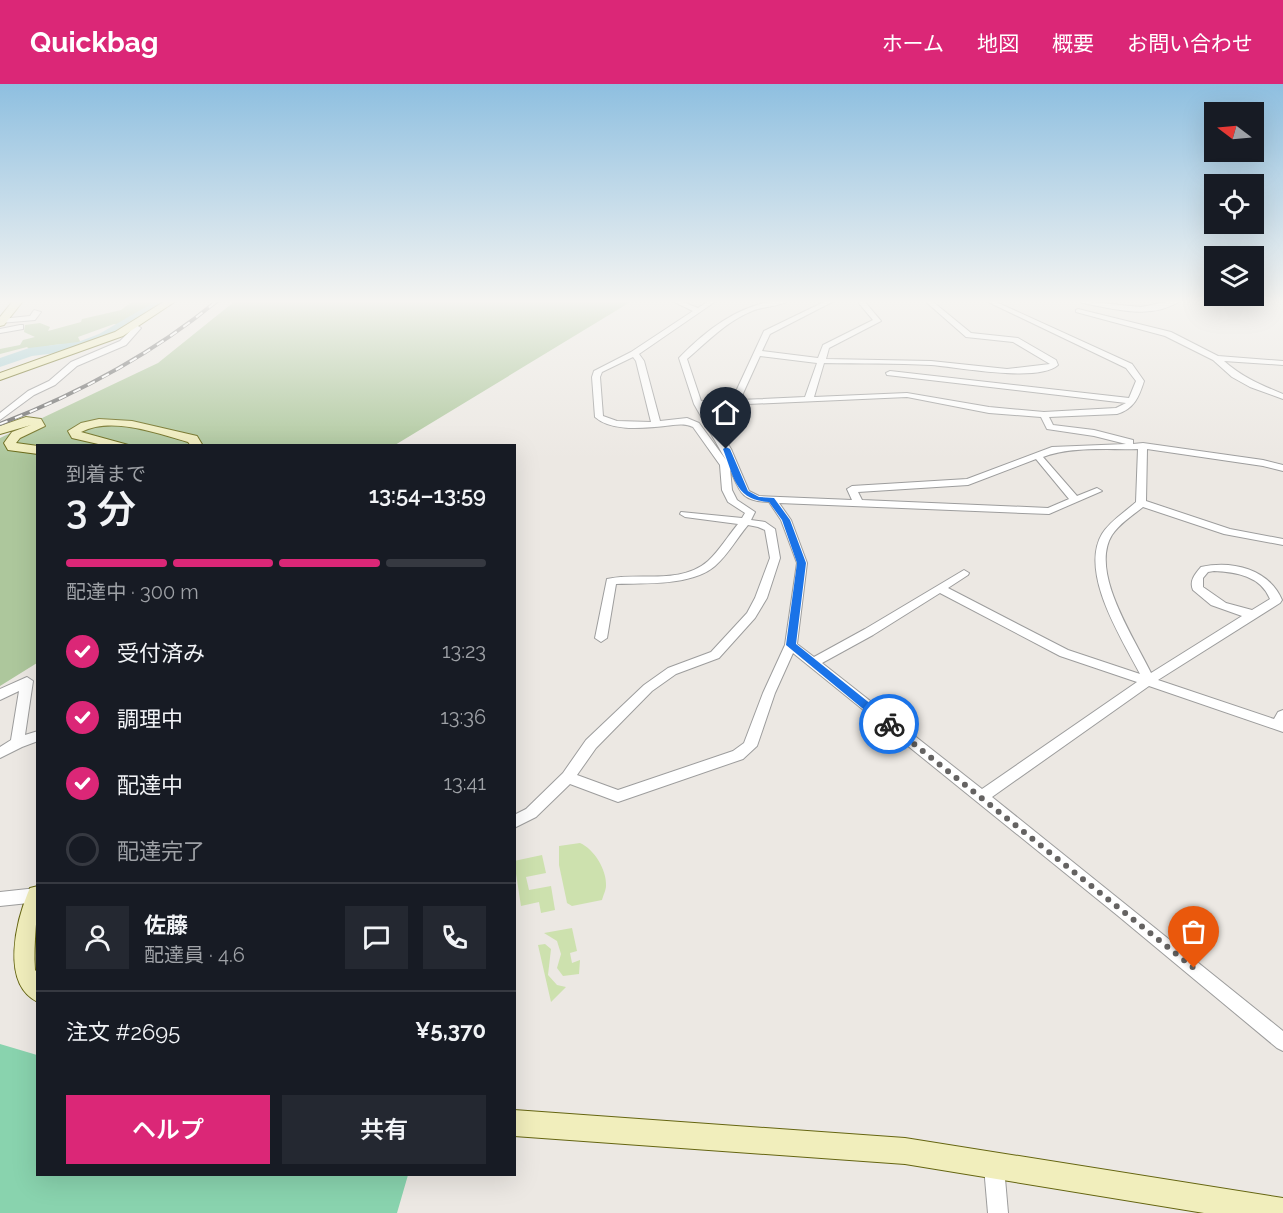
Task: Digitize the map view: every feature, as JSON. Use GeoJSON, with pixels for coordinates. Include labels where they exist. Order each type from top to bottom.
{"type":"FeatureCollection","features":[{"type":"Feature","properties":{"kind":"street"},"geometry":{"type":"LineString","coordinates":[[0,377],[66,354]]}},
{"type":"Feature","properties":{"kind":"street"},"geometry":{"type":"LineString","coordinates":[[0,417],[31,393],[52,383],[74,364],[98,354]]}},
{"type":"Feature","properties":{"kind":"street"},"geometry":{"type":"LineString","coordinates":[[601,638],[611,581],[672,579],[688,575],[711,564],[745,522],[750,512],[733,502],[727,490],[725,465],[696,425],[687,422],[656,423],[619,424],[605,422],[599,417],[596,376],[598,371],[634,354],[640,361],[656,423]]}},
{"type":"Feature","properties":{"kind":"street"},"geometry":{"type":"LineString","coordinates":[[688,354],[683,358],[698,404],[726,449],[745,493],[757,499],[1050,511],[1097,491]]}},
{"type":"Feature","properties":{"kind":"street"},"geometry":{"type":"LineString","coordinates":[[735,402],[757,354]]}},
{"type":"Feature","properties":{"kind":"street"},"geometry":{"type":"LineString","coordinates":[[762,354],[821,361],[931,363],[1007,371],[1049,368],[1054,365],[1053,362],[1039,354]]}},
{"type":"Feature","properties":{"kind":"street"},"geometry":{"type":"LineString","coordinates":[[809,398],[824,354]]}},
{"type":"Feature","properties":{"kind":"street"},"geometry":{"type":"LineString","coordinates":[[698,404],[809,398],[922,396],[989,410],[1044,415],[1126,409],[1140,381],[1130,366],[1103,354]]}},
{"type":"Feature","properties":{"kind":"street"},"geometry":{"type":"LineString","coordinates":[[1208,354],[1235,375],[1283,397]]}},
{"type":"Feature","properties":{"kind":"street"},"geometry":{"type":"LineString","coordinates":[[1216,358],[1283,363]]}},
{"type":"Feature","properties":{"kind":"street"},"geometry":{"type":"LineString","coordinates":[[890,373],[1132,401]]}},
{"type":"Feature","properties":{"kind":"street"},"geometry":{"type":"LineString","coordinates":[[1044,415],[1050,427],[1094,433],[1143,446],[1263,463],[1283,468]]}},
{"type":"Feature","properties":{"kind":"street"},"geometry":{"type":"LineString","coordinates":[[0,430],[26,421],[37,422],[39,426],[16,435],[10,443],[12,447],[36,450]]}},
{"type":"Feature","properties":{"kind":"street"},"geometry":{"type":"LineString","coordinates":[[117,444],[76,435],[75,431],[88,423],[98,421],[155,430],[193,439],[196,444]]}},
{"type":"Feature","properties":{"kind":"street"},"geometry":{"type":"LineString","coordinates":[[858,503],[852,489],[968,482],[1037,455],[1063,449],[1143,446]]}},
{"type":"Feature","properties":{"kind":"street"},"geometry":{"type":"LineString","coordinates":[[1143,446],[1141,503],[1106,536],[1099,566],[1116,615],[1149,680]]}},
{"type":"Feature","properties":{"kind":"street"},"geometry":{"type":"LineString","coordinates":[[1037,455],[1075,500]]}},
{"type":"Feature","properties":{"kind":"street"},"geometry":{"type":"LineString","coordinates":[[568,777],[618,796],[738,756],[750,746],[769,693],[791,645],[802,563],[786,520],[771,500]]}},
{"type":"Feature","properties":{"kind":"street"},"geometry":{"type":"LineString","coordinates":[[1141,503],[1227,532],[1283,542]]}},
{"type":"Feature","properties":{"kind":"street"},"geometry":{"type":"LineString","coordinates":[[516,821],[531,813],[568,777],[591,744],[648,688],[672,671],[715,655],[751,615],[762,598],[776,558],[770,529],[761,524],[685,514]]}},
{"type":"Feature","properties":{"kind":"street"},"geometry":{"type":"LineString","coordinates":[[981,797],[1149,680],[1276,600],[1278,593],[1263,580],[1244,571],[1219,567],[1205,569],[1198,577],[1197,588],[1207,599],[1236,612],[1252,614]]}},
{"type":"Feature","properties":{"kind":"street"},"geometry":{"type":"LineString","coordinates":[[812,663],[870,632],[964,573]]}},
{"type":"Feature","properties":{"kind":"street"},"geometry":{"type":"LineString","coordinates":[[940,588],[1064,653],[1281,722]]}},
{"type":"Feature","properties":{"kind":"street"},"geometry":{"type":"LineString","coordinates":[[791,645],[1283,1042]]}},
{"type":"Feature","properties":{"kind":"street"},"geometry":{"type":"LineString","coordinates":[[0,695],[27,681],[17,743]]}},
{"type":"Feature","properties":{"kind":"street"},"geometry":{"type":"LineString","coordinates":[[0,753],[17,743],[36,737]]}},
{"type":"Feature","properties":{"kind":"street"},"geometry":{"type":"LineString","coordinates":[[0,899],[36,895]]}},
{"type":"Feature","properties":{"kind":"street"},"geometry":{"type":"LineString","coordinates":[[36,900],[22,939],[24,974],[36,989]]}},
{"type":"Feature","properties":{"kind":"street"},"geometry":{"type":"LineString","coordinates":[[516,1123],[905,1151],[1283,1212]]}},
{"type":"Feature","properties":{"kind":"street"},"geometry":{"type":"LineString","coordinates":[[994,1167],[998,1213]]}},
{"type":"Feature","properties":{"kind":"green space"},"geometry":{"type":"Polygon","coordinates":[[[170,354],[545,354],[397,444],[36,444],[36,664],[0,686],[0,438],[158,363],[170,354]]]}},
{"type":"Feature","properties":{"kind":"green space"},"geometry":{"type":"Polygon","coordinates":[[[580,843],[599,861],[606,880],[606,888],[602,900],[572,906],[567,903],[559,865],[559,846],[580,843]]]}},
{"type":"Feature","properties":{"kind":"green space"},"geometry":{"type":"Polygon","coordinates":[[[542,855],[546,873],[526,877],[529,890],[551,886],[555,910],[541,913],[539,902],[521,906],[516,861],[542,855]]]}},
{"type":"Feature","properties":{"kind":"green space"},"geometry":{"type":"Polygon","coordinates":[[[572,928],[577,951],[570,953],[572,963],[580,960],[579,974],[563,976],[557,968],[561,954],[557,941],[544,933],[572,928]]]}},
{"type":"Feature","properties":{"kind":"green space"},"geometry":{"type":"Polygon","coordinates":[[[545,944],[551,949],[548,975],[557,985],[566,987],[551,1002],[538,945],[545,944]]]}},
{"type":"Feature","properties":{"kind":"green space"},"geometry":{"type":"Polygon","coordinates":[[[0,1044],[36,1055],[36,1176],[408,1176],[397,1213],[0,1213],[0,1044]]]}},
{"type":"Feature","properties":{"kind":"waterway"},"geometry":{"type":"LineString","coordinates":[[0,363],[25,354]]}},
{"type":"Feature","properties":{"kind":"railway"},"geometry":{"type":"LineString","coordinates":[[0,424],[86,386],[142,354]]}},
{"type":"Feature","properties":{"kind":"way so far"},"geometry":{"type":"LineString","coordinates":[[889,724],[1194,968]]}},
{"type":"Feature","properties":{"kind":"route"},"geometry":{"type":"LineString","coordinates":[[726,449],[745,493],[757,499],[771,500],[786,520],[802,563],[791,645],[889,724]]}}]}
